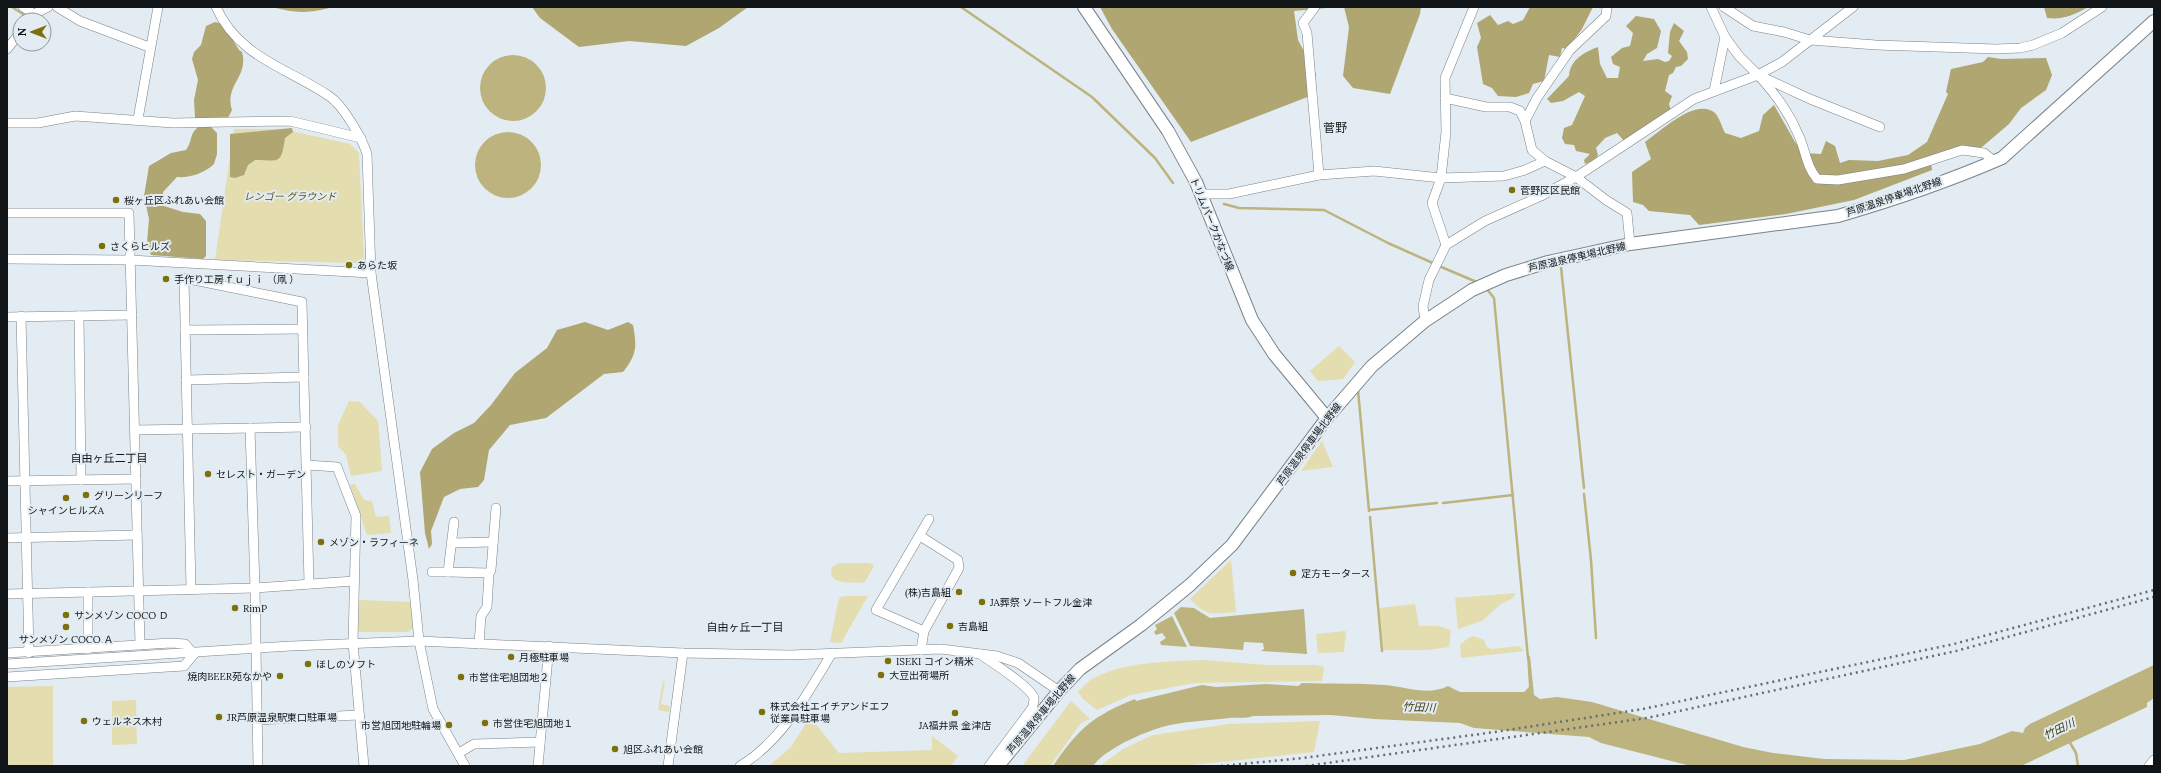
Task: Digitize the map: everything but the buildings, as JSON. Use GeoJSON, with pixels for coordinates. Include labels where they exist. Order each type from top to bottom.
{"type":"FeatureCollection","features":[{"type":"Feature","properties":{"kind":"main road","name":"トリムパークかなづ線"},"geometry":{"type":"LineString","coordinates":[[1084,7],[1168,131],[1201,194],[1252,320],[1274,354],[1327,418]]}},
{"type":"Feature","properties":{"kind":"main road","name":"芦原温泉停車場北野線"},"geometry":{"type":"LineString","coordinates":[[998,766],[1059,690],[1080,669],[1142,625],[1190,585],[1223,554],[1248,525],[1327,418],[1372,366],[1425,321],[1472,290],[1506,275],[1548,262],[1630,244],[1838,216],[1870,207],[2002,158],[2154,21]]}},
{"type":"Feature","properties":{"kind":"street"},"geometry":{"type":"LineString","coordinates":[[57,7],[80,21],[149,47]]}},
{"type":"Feature","properties":{"kind":"street"},"geometry":{"type":"LineString","coordinates":[[138,119],[149,47],[158,7]]}},
{"type":"Feature","properties":{"kind":"street"},"geometry":{"type":"LineString","coordinates":[[216,7],[230,29],[249,49],[280,70],[331,96],[349,119],[361,138],[367,154],[371,273],[413,580],[419,641],[433,709],[465,766]]}},
{"type":"Feature","properties":{"kind":"street"},"geometry":{"type":"LineString","coordinates":[[1315,7],[1303,24],[1307,33],[1319,175]]}},
{"type":"Feature","properties":{"kind":"street"},"geometry":{"type":"LineString","coordinates":[[1446,245],[1432,203],[1441,178],[1446,132],[1446,78],[1474,7]]}},
{"type":"Feature","properties":{"kind":"street"},"geometry":{"type":"LineString","coordinates":[[1525,120],[1537,98],[1570,50],[1606,16],[1607,7]]}},
{"type":"Feature","properties":{"kind":"street"},"geometry":{"type":"LineString","coordinates":[[1712,7],[1725,37],[1739,56],[1767,84],[1798,134],[1809,170],[1817,179],[1838,180],[1904,169],[1962,150],[1984,153],[1994,161]]}},
{"type":"Feature","properties":{"kind":"street"},"geometry":{"type":"LineString","coordinates":[[1724,7],[1754,26],[1784,32],[1810,40],[1876,45],[1996,49],[2020,48],[2033,45],[2062,33],[2102,7]]}},
{"type":"Feature","properties":{"kind":"street"},"geometry":{"type":"LineString","coordinates":[[1425,321],[1423,306],[1429,280],[1446,245],[1485,221],[1541,196],[1576,177],[1694,99],[1758,75],[1782,62],[1853,7]]}},
{"type":"Feature","properties":{"kind":"street"},"geometry":{"type":"LineString","coordinates":[[1714,91],[1725,37]]}},
{"type":"Feature","properties":{"kind":"street"},"geometry":{"type":"LineString","coordinates":[[1758,75],[1810,99],[1880,127]]}},
{"type":"Feature","properties":{"kind":"street"},"geometry":{"type":"LineString","coordinates":[[1445,98],[1486,107],[1510,107],[1520,111],[1525,120],[1532,150],[1545,160],[1576,177],[1606,200],[1627,213],[1630,244]]}},
{"type":"Feature","properties":{"kind":"street"},"geometry":{"type":"LineString","coordinates":[[7,123],[38,123],[74,116],[138,119],[173,123],[290,121],[361,138]]}},
{"type":"Feature","properties":{"kind":"street"},"geometry":{"type":"LineString","coordinates":[[1201,194],[1229,194],[1319,175],[1374,171],[1441,178],[1504,176],[1525,170],[1545,160]]}},
{"type":"Feature","properties":{"kind":"street"},"geometry":{"type":"LineString","coordinates":[[7,213],[129,213],[140,645]]}},
{"type":"Feature","properties":{"kind":"street"},"geometry":{"type":"LineString","coordinates":[[7,260],[130,260],[371,273]]}},
{"type":"Feature","properties":{"kind":"street"},"geometry":{"type":"LineString","coordinates":[[191,589],[184,278],[302,302],[309,584]]}},
{"type":"Feature","properties":{"kind":"street"},"geometry":{"type":"LineString","coordinates":[[7,317],[132,315]]}},
{"type":"Feature","properties":{"kind":"street"},"geometry":{"type":"LineString","coordinates":[[22,316],[29,653]]}},
{"type":"Feature","properties":{"kind":"street"},"geometry":{"type":"LineString","coordinates":[[80,316],[81,480]]}},
{"type":"Feature","properties":{"kind":"street"},"geometry":{"type":"LineString","coordinates":[[185,330],[302,329]]}},
{"type":"Feature","properties":{"kind":"street"},"geometry":{"type":"LineString","coordinates":[[186,380],[304,377]]}},
{"type":"Feature","properties":{"kind":"street"},"geometry":{"type":"LineString","coordinates":[[135,430],[306,427]]}},
{"type":"Feature","properties":{"kind":"street"},"geometry":{"type":"LineString","coordinates":[[250,428],[255,588],[258,766]]}},
{"type":"Feature","properties":{"kind":"street"},"geometry":{"type":"LineString","coordinates":[[307,465],[337,467],[356,516],[353,643],[358,714],[364,766]]}},
{"type":"Feature","properties":{"kind":"street"},"geometry":{"type":"LineString","coordinates":[[7,481],[136,479]]}},
{"type":"Feature","properties":{"kind":"street"},"geometry":{"type":"LineString","coordinates":[[479,644],[481,616],[487,607],[496,508]]}},
{"type":"Feature","properties":{"kind":"street"},"geometry":{"type":"LineString","coordinates":[[924,631],[876,610],[920,536],[928,519]]}},
{"type":"Feature","properties":{"kind":"street"},"geometry":{"type":"LineString","coordinates":[[448,572],[454,522]]}},
{"type":"Feature","properties":{"kind":"street"},"geometry":{"type":"LineString","coordinates":[[7,538],[137,535]]}},
{"type":"Feature","properties":{"kind":"street"},"geometry":{"type":"LineString","coordinates":[[920,536],[958,560],[959,568],[924,631],[921,650]]}},
{"type":"Feature","properties":{"kind":"street"},"geometry":{"type":"LineString","coordinates":[[451,543],[493,542]]}},
{"type":"Feature","properties":{"kind":"street"},"geometry":{"type":"LineString","coordinates":[[432,572],[489,573]]}},
{"type":"Feature","properties":{"kind":"street"},"geometry":{"type":"LineString","coordinates":[[7,594],[255,588],[354,581]]}},
{"type":"Feature","properties":{"kind":"street"},"geometry":{"type":"LineString","coordinates":[[88,592],[88,649]]}},
{"type":"Feature","properties":{"kind":"street"},"geometry":{"type":"LineString","coordinates":[[7,664],[194,654],[353,643],[419,641],[683,653],[832,653],[941,649],[977,652],[997,656],[1018,663],[1059,690]]}},
{"type":"Feature","properties":{"kind":"street"},"geometry":{"type":"LineString","coordinates":[[7,653],[29,653],[140,645],[185,644],[194,654]]}},
{"type":"Feature","properties":{"kind":"street"},"geometry":{"type":"LineString","coordinates":[[538,766],[548,646]]}},
{"type":"Feature","properties":{"kind":"street"},"geometry":{"type":"LineString","coordinates":[[977,652],[1009,673],[1032,694],[1034,702],[1033,708],[989,766]]}},
{"type":"Feature","properties":{"kind":"street"},"geometry":{"type":"LineString","coordinates":[[668,766],[683,653]]}},
{"type":"Feature","properties":{"kind":"street"},"geometry":{"type":"LineString","coordinates":[[740,766],[776,738],[805,697],[832,653]]}},
{"type":"Feature","properties":{"kind":"street"},"geometry":{"type":"LineString","coordinates":[[7,676],[184,666],[194,654]]}},
{"type":"Feature","properties":{"kind":"street"},"geometry":{"type":"LineString","coordinates":[[258,720],[358,714]]}},
{"type":"Feature","properties":{"kind":"street"},"geometry":{"type":"LineString","coordinates":[[458,753],[474,744],[540,742]]}},
{"type":"Feature","properties":{"kind":"street"},"geometry":{"type":"LineString","coordinates":[[2149,766],[2154,760]]}},
{"type":"Feature","properties":{"kind":"green space","name":"レンゴー グラウンド"},"geometry":{"type":"Polygon","coordinates":[[[234,129],[283,129],[350,144],[359,153],[364,259],[360,263],[215,260],[234,129]]]}},
{"type":"Feature","properties":{"kind":"green space"},"geometry":{"type":"Polygon","coordinates":[[[1339,346],[1355,362],[1343,379],[1318,381],[1310,371],[1339,346]]]}},
{"type":"Feature","properties":{"kind":"green space"},"geometry":{"type":"Polygon","coordinates":[[[349,401],[360,402],[378,421],[382,471],[351,476],[346,455],[338,446],[338,425],[349,401]]]}},
{"type":"Feature","properties":{"kind":"green space"},"geometry":{"type":"Polygon","coordinates":[[[1322,441],[1333,467],[1301,471],[1322,441]]]}},
{"type":"Feature","properties":{"kind":"green space"},"geometry":{"type":"Polygon","coordinates":[[[355,484],[364,500],[372,501],[376,517],[389,516],[391,533],[367,535],[350,485],[355,484]]]}},
{"type":"Feature","properties":{"kind":"green space"},"geometry":{"type":"Polygon","coordinates":[[[1231,560],[1236,612],[1215,614],[1206,612],[1190,599],[1231,560]]]}},
{"type":"Feature","properties":{"kind":"green space"},"geometry":{"type":"Polygon","coordinates":[[[839,563],[870,563],[874,566],[864,583],[847,583],[837,580],[831,573],[832,567],[839,563]]]}},
{"type":"Feature","properties":{"kind":"green space"},"geometry":{"type":"Polygon","coordinates":[[[1516,593],[1513,598],[1501,604],[1482,621],[1458,629],[1455,598],[1516,593]]]}},
{"type":"Feature","properties":{"kind":"green space"},"geometry":{"type":"Polygon","coordinates":[[[868,596],[841,643],[830,642],[838,602],[840,597],[868,596]]]}},
{"type":"Feature","properties":{"kind":"green space"},"geometry":{"type":"Polygon","coordinates":[[[359,600],[412,602],[413,628],[408,632],[358,631],[359,600]]]}},
{"type":"Feature","properties":{"kind":"green space"},"geometry":{"type":"Polygon","coordinates":[[[1415,604],[1419,626],[1440,626],[1451,631],[1449,647],[1427,650],[1383,650],[1379,608],[1415,604]]]}},
{"type":"Feature","properties":{"kind":"green space"},"geometry":{"type":"Polygon","coordinates":[[[1346,631],[1344,652],[1318,653],[1316,634],[1346,631]]]}},
{"type":"Feature","properties":{"kind":"green space"},"geometry":{"type":"Polygon","coordinates":[[[1474,636],[1484,640],[1487,647],[1491,649],[1519,646],[1524,651],[1461,658],[1460,645],[1468,638],[1474,636]]]}},
{"type":"Feature","properties":{"kind":"green space"},"geometry":{"type":"Polygon","coordinates":[[[1203,660],[1267,665],[1316,665],[1324,667],[1322,681],[1194,683],[1131,695],[1097,710],[1083,699],[1078,692],[1092,679],[1119,669],[1147,663],[1203,660]]]}},
{"type":"Feature","properties":{"kind":"green space"},"geometry":{"type":"Polygon","coordinates":[[[663,681],[665,681],[661,704],[670,706],[669,712],[658,710],[663,681]]]}},
{"type":"Feature","properties":{"kind":"green space"},"geometry":{"type":"Polygon","coordinates":[[[53,686],[53,766],[7,766],[7,687],[53,686]]]}},
{"type":"Feature","properties":{"kind":"green space"},"geometry":{"type":"Polygon","coordinates":[[[136,700],[137,744],[112,745],[112,701],[136,700]]]}},
{"type":"Feature","properties":{"kind":"green space"},"geometry":{"type":"Polygon","coordinates":[[[1071,701],[1090,719],[1081,723],[1050,766],[1022,766],[1071,701]]]}},
{"type":"Feature","properties":{"kind":"green space"},"geometry":{"type":"Polygon","coordinates":[[[810,717],[839,753],[932,750],[932,736],[958,756],[951,766],[769,766],[791,747],[810,717]]]}},
{"type":"Feature","properties":{"kind":"green space"},"geometry":{"type":"Polygon","coordinates":[[[1320,721],[1314,752],[1182,766],[1100,766],[1123,749],[1153,735],[1229,724],[1320,721]]]}},
{"type":"Feature","properties":{"kind":"shaded area"},"geometry":{"type":"Polygon","coordinates":[[[273,7],[334,7],[318,11],[297,12],[273,7]]]}},
{"type":"Feature","properties":{"kind":"shaded area"},"geometry":{"type":"Polygon","coordinates":[[[532,7],[748,7],[719,28],[686,46],[629,41],[579,47],[540,18],[532,7]]]}},
{"type":"Feature","properties":{"kind":"shaded area"},"geometry":{"type":"Polygon","coordinates":[[[1100,7],[1337,7],[1294,11],[1298,40],[1316,74],[1310,96],[1191,142],[1112,29],[1100,7]]]}},
{"type":"Feature","properties":{"kind":"shaded area"},"geometry":{"type":"Polygon","coordinates":[[[1344,7],[1421,7],[1420,14],[1390,94],[1353,88],[1343,76],[1349,27],[1344,7]]]}},
{"type":"Feature","properties":{"kind":"shaded area"},"geometry":{"type":"Polygon","coordinates":[[[1530,7],[1593,7],[1582,29],[1567,49],[1562,48],[1560,57],[1549,55],[1544,81],[1533,84],[1529,93],[1516,97],[1498,96],[1492,88],[1483,84],[1477,47],[1481,38],[1477,23],[1490,15],[1498,25],[1508,21],[1513,24],[1523,20],[1530,7]]]}},
{"type":"Feature","properties":{"kind":"shaded area"},"geometry":{"type":"Polygon","coordinates":[[[2044,7],[2088,7],[2068,16],[2047,18],[2044,7]]]}},
{"type":"Feature","properties":{"kind":"shaded area"},"geometry":{"type":"Polygon","coordinates":[[[1636,16],[1654,19],[1661,31],[1657,48],[1647,54],[1643,61],[1658,59],[1665,62],[1669,61],[1672,56],[1668,53],[1670,32],[1674,23],[1684,31],[1679,41],[1687,52],[1688,59],[1681,66],[1676,67],[1673,73],[1669,75],[1665,91],[1672,96],[1669,104],[1671,111],[1625,142],[1617,133],[1605,138],[1596,148],[1598,155],[1595,160],[1585,164],[1584,160],[1590,154],[1576,151],[1574,145],[1565,144],[1562,138],[1564,128],[1572,125],[1585,96],[1579,92],[1563,101],[1551,103],[1547,99],[1569,76],[1572,65],[1575,61],[1583,54],[1598,47],[1600,64],[1607,78],[1618,78],[1620,67],[1613,64],[1611,57],[1622,48],[1630,46],[1633,33],[1626,26],[1636,16]]]}},
{"type":"Feature","properties":{"kind":"shaded area"},"geometry":{"type":"Polygon","coordinates":[[[215,22],[223,24],[239,50],[242,52],[242,68],[231,94],[230,101],[232,110],[228,118],[197,120],[195,117],[194,100],[198,80],[192,59],[194,52],[201,45],[206,26],[215,22]]]}},
{"type":"Feature","properties":{"kind":"shaded area"},"geometry":{"type":"Polygon","coordinates":[[[1988,57],[2001,59],[2046,58],[2052,75],[2046,90],[2021,108],[2009,124],[1982,147],[1931,162],[1932,170],[1854,200],[1786,214],[1699,225],[1690,215],[1649,211],[1643,205],[1633,202],[1632,172],[1651,159],[1645,142],[1670,123],[1689,112],[1698,109],[1707,109],[1715,113],[1725,133],[1741,138],[1759,131],[1763,115],[1774,105],[1795,142],[1804,153],[1821,154],[1826,141],[1835,146],[1840,163],[1849,160],[1878,161],[1908,155],[1927,142],[1948,94],[1946,92],[1951,69],[1983,62],[1988,57]]]}},
{"type":"Feature","properties":{"kind":"shaded area"},"geometry":{"type":"Polygon","coordinates":[[[203,125],[210,126],[217,133],[217,154],[214,164],[197,174],[187,177],[177,177],[163,192],[164,206],[183,212],[200,214],[206,221],[206,256],[203,259],[151,255],[147,243],[149,219],[144,196],[149,166],[171,153],[186,150],[195,130],[203,125]]]}},
{"type":"Feature","properties":{"kind":"shaded area"},"geometry":{"type":"Polygon","coordinates":[[[292,128],[293,132],[285,138],[284,147],[278,160],[255,160],[248,165],[244,175],[235,178],[230,177],[230,134],[292,128]]]}},
{"type":"Feature","properties":{"kind":"shaded area"},"geometry":{"type":"Polygon","coordinates":[[[585,322],[608,330],[628,322],[633,325],[635,350],[628,366],[623,372],[604,374],[546,418],[510,425],[489,450],[484,480],[478,487],[460,489],[444,497],[431,531],[432,544],[429,549],[425,533],[420,472],[432,449],[454,433],[474,423],[491,405],[515,373],[547,348],[557,330],[585,322]]]}},
{"type":"Feature","properties":{"kind":"water"},"geometry":{"type":"Polygon","coordinates":[[[513,55],[525,58],[536,65],[543,76],[546,88],[543,100],[536,111],[525,118],[513,121],[501,118],[490,111],[483,100],[480,88],[483,76],[490,65],[501,58],[513,55]]]}},
{"type":"Feature","properties":{"kind":"water"},"geometry":{"type":"Polygon","coordinates":[[[508,132],[520,135],[531,142],[538,153],[541,165],[538,177],[531,188],[520,195],[508,198],[496,195],[485,188],[478,177],[475,165],[478,153],[485,142],[496,135],[508,132]]]}},
{"type":"Feature","properties":{"kind":"water"},"geometry":{"type":"Polygon","coordinates":[[[1181,607],[1194,608],[1210,618],[1304,609],[1307,654],[1261,651],[1264,649],[1263,643],[1244,642],[1243,650],[1190,646],[1174,613],[1181,607]]]}},
{"type":"Feature","properties":{"kind":"water"},"geometry":{"type":"Polygon","coordinates":[[[1172,616],[1187,647],[1161,645],[1160,642],[1166,638],[1162,633],[1156,635],[1154,632],[1157,629],[1155,625],[1172,616]]]}},
{"type":"Feature","properties":{"kind":"water","name":"竹田川"},"geometry":{"type":"Polygon","coordinates":[[[1530,656],[1534,695],[1540,699],[1557,697],[1592,702],[1743,747],[1773,753],[1824,759],[1904,760],[1980,744],[2012,731],[2023,733],[2025,728],[2030,724],[2154,665],[2154,698],[2147,703],[2147,707],[2021,766],[1691,766],[1601,743],[1589,737],[1474,728],[1460,723],[1374,719],[1331,715],[1253,716],[1178,723],[1162,727],[1124,742],[1106,754],[1093,766],[1053,766],[1071,742],[1088,725],[1108,711],[1135,699],[1136,701],[1202,685],[1216,687],[1266,684],[1298,686],[1302,683],[1385,685],[1425,691],[1441,689],[1448,686],[1460,692],[1524,692],[1529,687],[1527,657],[1530,656]]]}},
{"type":"Feature","properties":{"kind":"waterway"},"geometry":{"type":"LineString","coordinates":[[12,7],[20,12]]}},
{"type":"Feature","properties":{"kind":"waterway"},"geometry":{"type":"LineString","coordinates":[[961,7],[1092,97],[1155,158],[1173,183]]}},
{"type":"Feature","properties":{"kind":"waterway"},"geometry":{"type":"LineString","coordinates":[[1224,204],[1239,208],[1324,210],[1388,243],[1435,264]]}},
{"type":"Feature","properties":{"kind":"waterway"},"geometry":{"type":"LineString","coordinates":[[1439,266],[1479,283]]}},
{"type":"Feature","properties":{"kind":"waterway"},"geometry":{"type":"LineString","coordinates":[[1561,267],[1584,488]]}},
{"type":"Feature","properties":{"kind":"waterway"},"geometry":{"type":"LineString","coordinates":[[1486,288],[1494,298],[1528,658]]}},
{"type":"Feature","properties":{"kind":"waterway"},"geometry":{"type":"LineString","coordinates":[[1358,390],[1369,511]]}},
{"type":"Feature","properties":{"kind":"waterway"},"geometry":{"type":"LineString","coordinates":[[1584,494],[1591,560],[1596,638]]}},
{"type":"Feature","properties":{"kind":"waterway"},"geometry":{"type":"LineString","coordinates":[[1443,503],[1513,495]]}},
{"type":"Feature","properties":{"kind":"waterway"},"geometry":{"type":"LineString","coordinates":[[1369,510],[1437,503]]}},
{"type":"Feature","properties":{"kind":"waterway"},"geometry":{"type":"LineString","coordinates":[[1370,517],[1382,651]]}},
{"type":"Feature","properties":{"kind":"waterway"},"geometry":{"type":"LineString","coordinates":[[2069,741],[2076,753],[2078,766]]}},
{"type":"Feature","properties":{"kind":"railway"},"geometry":{"type":"LineString","coordinates":[[1221,766],[1303,758],[1495,732],[1643,709],[1954,644],[2154,590]]}},
{"type":"Feature","properties":{"kind":"railway"},"geometry":{"type":"LineString","coordinates":[[1306,766],[1647,718],[1956,651],[2154,597]]}},
{"type":"Feature","properties":{"kind":"place","name":"菅野区区民館"},"geometry":{"type":"Point","coordinates":[1512,190]}},
{"type":"Feature","properties":{"kind":"place","name":"桜ヶ丘区ふれあい会館"},"geometry":{"type":"Point","coordinates":[116,200]}},
{"type":"Feature","properties":{"kind":"place","name":"さくらヒルズ"},"geometry":{"type":"Point","coordinates":[102,246]}},
{"type":"Feature","properties":{"kind":"place","name":"あらた坂"},"geometry":{"type":"Point","coordinates":[349,265]}},
{"type":"Feature","properties":{"kind":"place","name":"手作り工房ｆｕｊｉ （凧 ）"},"geometry":{"type":"Point","coordinates":[166,279]}},
{"type":"Feature","properties":{"kind":"place","name":"セレスト・ガーデン"},"geometry":{"type":"Point","coordinates":[208,474]}},
{"type":"Feature","properties":{"kind":"place","name":"グリーンリーフ"},"geometry":{"type":"Point","coordinates":[86,495]}},
{"type":"Feature","properties":{"kind":"place","name":"シャインヒルズA"},"geometry":{"type":"Point","coordinates":[66,498]}},
{"type":"Feature","properties":{"kind":"place","name":"メゾン・ラフィーネ"},"geometry":{"type":"Point","coordinates":[321,542]}},
{"type":"Feature","properties":{"kind":"place","name":"定方モータース"},"geometry":{"type":"Point","coordinates":[1293,573]}},
{"type":"Feature","properties":{"kind":"place","name":"(株)吉島組"},"geometry":{"type":"Point","coordinates":[959,592]}},
{"type":"Feature","properties":{"kind":"place","name":"JA葬祭 ソートフル金津"},"geometry":{"type":"Point","coordinates":[982,602]}},
{"type":"Feature","properties":{"kind":"place","name":"RimP"},"geometry":{"type":"Point","coordinates":[235,608]}},
{"type":"Feature","properties":{"kind":"place","name":"サンメゾン COCO Ｄ"},"geometry":{"type":"Point","coordinates":[66,615]}},
{"type":"Feature","properties":{"kind":"place","name":"吉島組"},"geometry":{"type":"Point","coordinates":[950,626]}},
{"type":"Feature","properties":{"kind":"place","name":"サンメゾン COCO Ａ"},"geometry":{"type":"Point","coordinates":[66,627]}},
{"type":"Feature","properties":{"kind":"place","name":"月極駐車場"},"geometry":{"type":"Point","coordinates":[511,657]}},
{"type":"Feature","properties":{"kind":"place","name":"ISEKI コイン精米"},"geometry":{"type":"Point","coordinates":[888,661]}},
{"type":"Feature","properties":{"kind":"place","name":"ほしのソフト"},"geometry":{"type":"Point","coordinates":[308,664]}},
{"type":"Feature","properties":{"kind":"place","name":"大豆出荷場所"},"geometry":{"type":"Point","coordinates":[881,675]}},
{"type":"Feature","properties":{"kind":"place","name":"焼肉BEER苑なかや"},"geometry":{"type":"Point","coordinates":[280,676]}},
{"type":"Feature","properties":{"kind":"place","name":"市営住宅旭団地２"},"geometry":{"type":"Point","coordinates":[461,677]}},
{"type":"Feature","properties":{"kind":"place","name":"株式会社エイチアンドエフ 従業員駐車場"},"geometry":{"type":"Point","coordinates":[762,712]}},
{"type":"Feature","properties":{"kind":"place","name":"JA福井県 金津店"},"geometry":{"type":"Point","coordinates":[955,713]}},
{"type":"Feature","properties":{"kind":"place","name":"JR芦原温泉駅東口駐車場"},"geometry":{"type":"Point","coordinates":[219,717]}},
{"type":"Feature","properties":{"kind":"place","name":"ウェルネス木村"},"geometry":{"type":"Point","coordinates":[84,721]}},
{"type":"Feature","properties":{"kind":"place","name":"市営住宅旭団地１"},"geometry":{"type":"Point","coordinates":[485,723]}},
{"type":"Feature","properties":{"kind":"place","name":"市営旭団地駐輪場"},"geometry":{"type":"Point","coordinates":[449,725]}},
{"type":"Feature","properties":{"kind":"place","name":"旭区ふれあい会館"},"geometry":{"type":"Point","coordinates":[615,749]}},
{"type":"Feature","properties":{"kind":"district","name":"菅野"},"geometry":{"type":"Point","coordinates":[1335,127]}},
{"type":"Feature","properties":{"kind":"district","name":"自由ヶ丘二丁目"},"geometry":{"type":"Point","coordinates":[109,458]}},
{"type":"Feature","properties":{"kind":"district","name":"自由ヶ丘一丁目"},"geometry":{"type":"Point","coordinates":[745,627]}}]}
